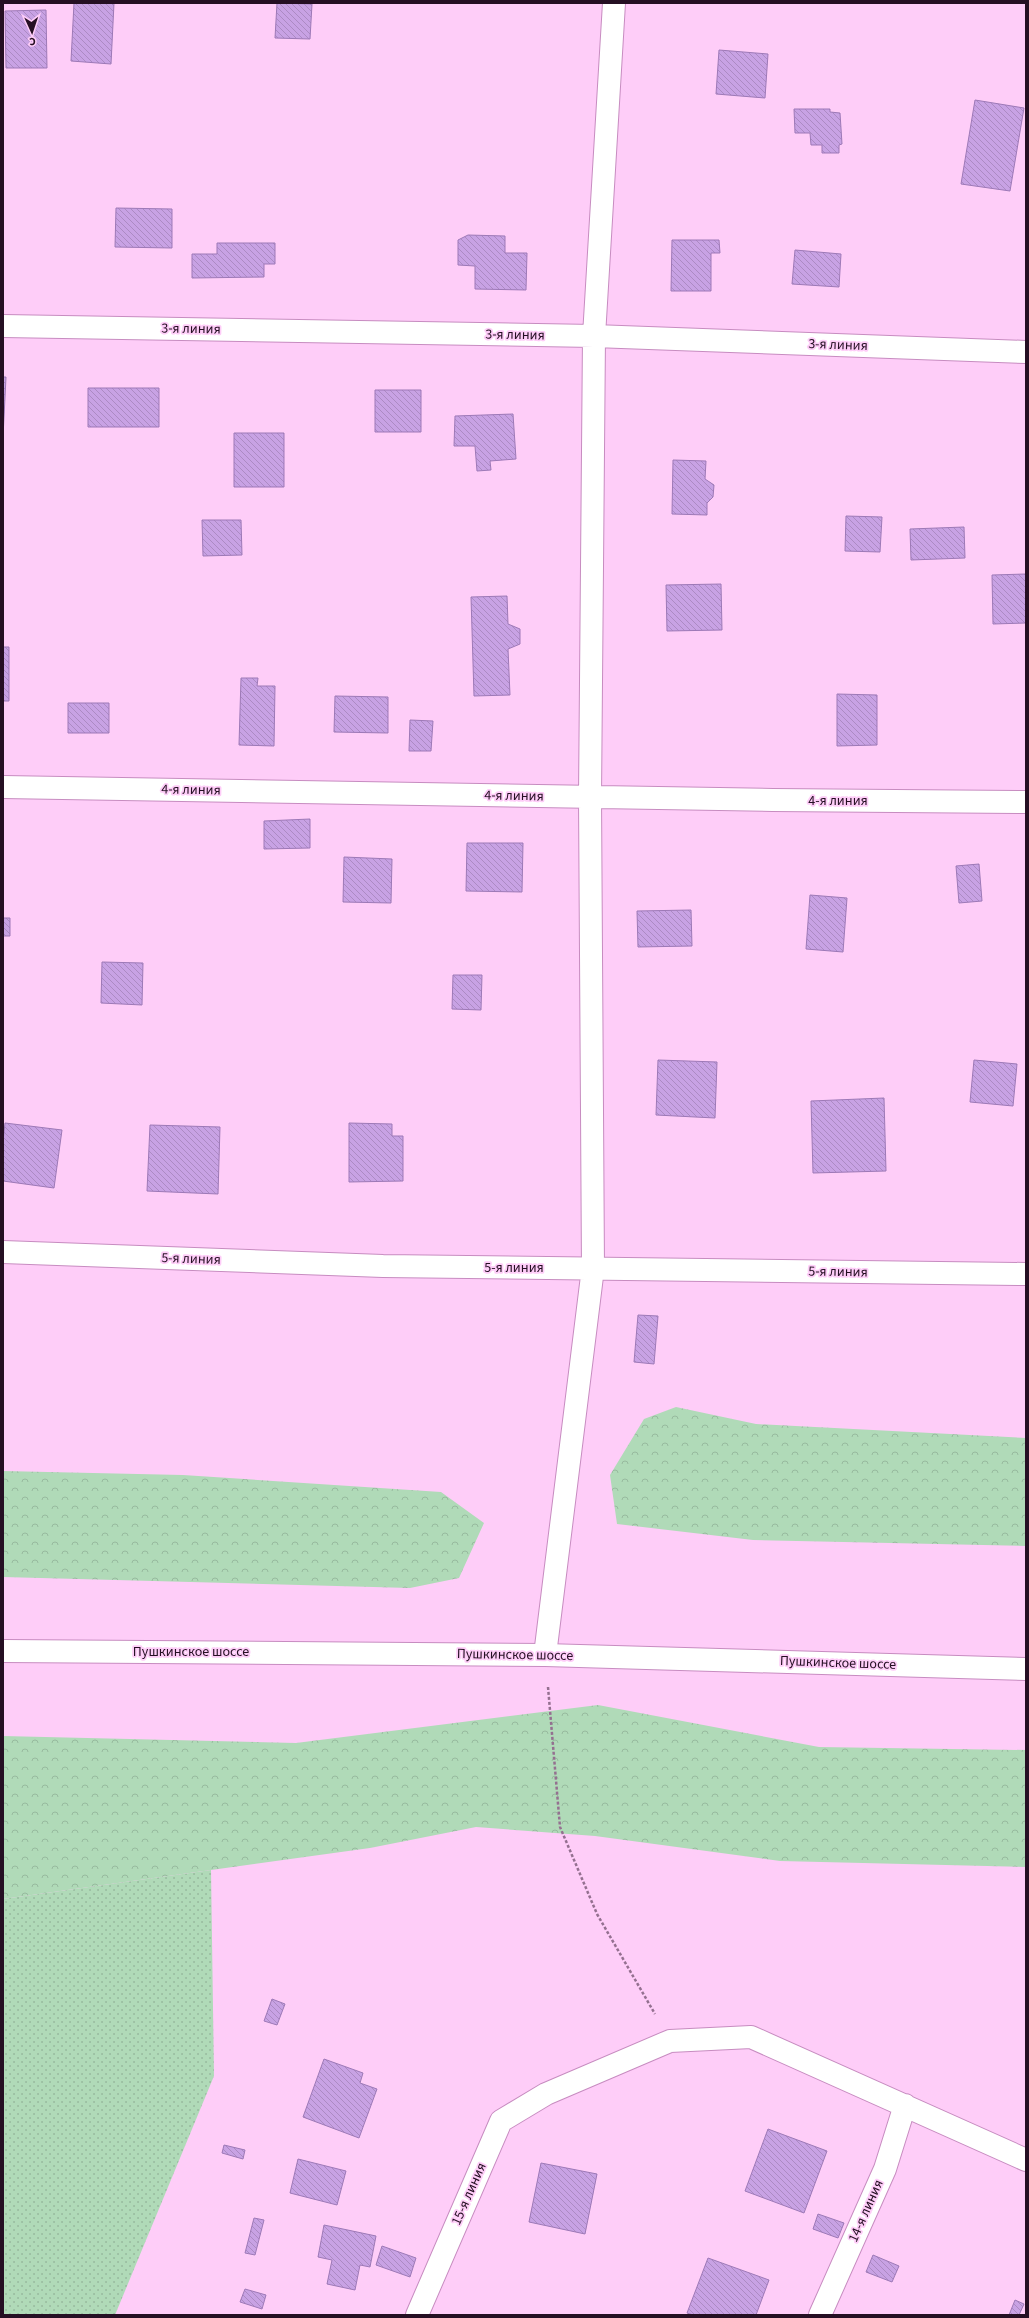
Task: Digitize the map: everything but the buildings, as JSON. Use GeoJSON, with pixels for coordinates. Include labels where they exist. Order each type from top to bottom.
{"type":"FeatureCollection","features":[{"type":"Feature","properties":{"kind":"street"},"geometry":{"type":"LineString","coordinates":[[545,1655],[593,1268],[590,797],[594,336],[614,3]]}},
{"type":"Feature","properties":{"kind":"street","name":"3-я линия"},"geometry":{"type":"LineString","coordinates":[[3,326],[594,336],[1026,352]]}},
{"type":"Feature","properties":{"kind":"street","name":"4-я линия"},"geometry":{"type":"LineString","coordinates":[[3,787],[590,797],[1026,802]]}},
{"type":"Feature","properties":{"kind":"street","name":"5-я линия"},"geometry":{"type":"LineString","coordinates":[[3,1252],[383,1266],[1026,1274]]}},
{"type":"Feature","properties":{"kind":"street","name":"Пушкинское шоссе"},"geometry":{"type":"LineString","coordinates":[[3,1651],[545,1655],[1026,1669]]}},
{"type":"Feature","properties":{"kind":"street"},"geometry":{"type":"LineString","coordinates":[[670,2041],[751,2037],[1026,2160]]}},
{"type":"Feature","properties":{"kind":"street","name":"15-я линия"},"geometry":{"type":"LineString","coordinates":[[417,2315],[501,2121],[546,2094],[670,2041]]}},
{"type":"Feature","properties":{"kind":"street","name":"14-я линия"},"geometry":{"type":"LineString","coordinates":[[820,2315],[885,2169],[905,2105]]}},
{"type":"Feature","properties":{"kind":"path"},"geometry":{"type":"LineString","coordinates":[[545,1655],[560,1826],[597,1914],[670,2041]]}},
{"type":"Feature","properties":{"kind":"green space"},"geometry":{"type":"Polygon","coordinates":[[[676,1407],[756,1424],[1026,1438],[1026,1546],[753,1540],[617,1524],[610,1475],[644,1419],[676,1407]]]}},
{"type":"Feature","properties":{"kind":"green space"},"geometry":{"type":"Polygon","coordinates":[[[3,1471],[183,1475],[441,1492],[484,1523],[459,1578],[410,1588],[3,1577],[3,1471]]]}},
{"type":"Feature","properties":{"kind":"green space"},"geometry":{"type":"Polygon","coordinates":[[[598,1705],[819,1747],[1026,1750],[1026,1867],[780,1861],[595,1836],[476,1827],[370,1848],[3,1899],[3,1736],[296,1743],[598,1705]]]}},
{"type":"Feature","properties":{"kind":"green space"},"geometry":{"type":"Polygon","coordinates":[[[211,1870],[214,2076],[115,2315],[3,2315],[3,1899],[211,1870]]]}}]}
